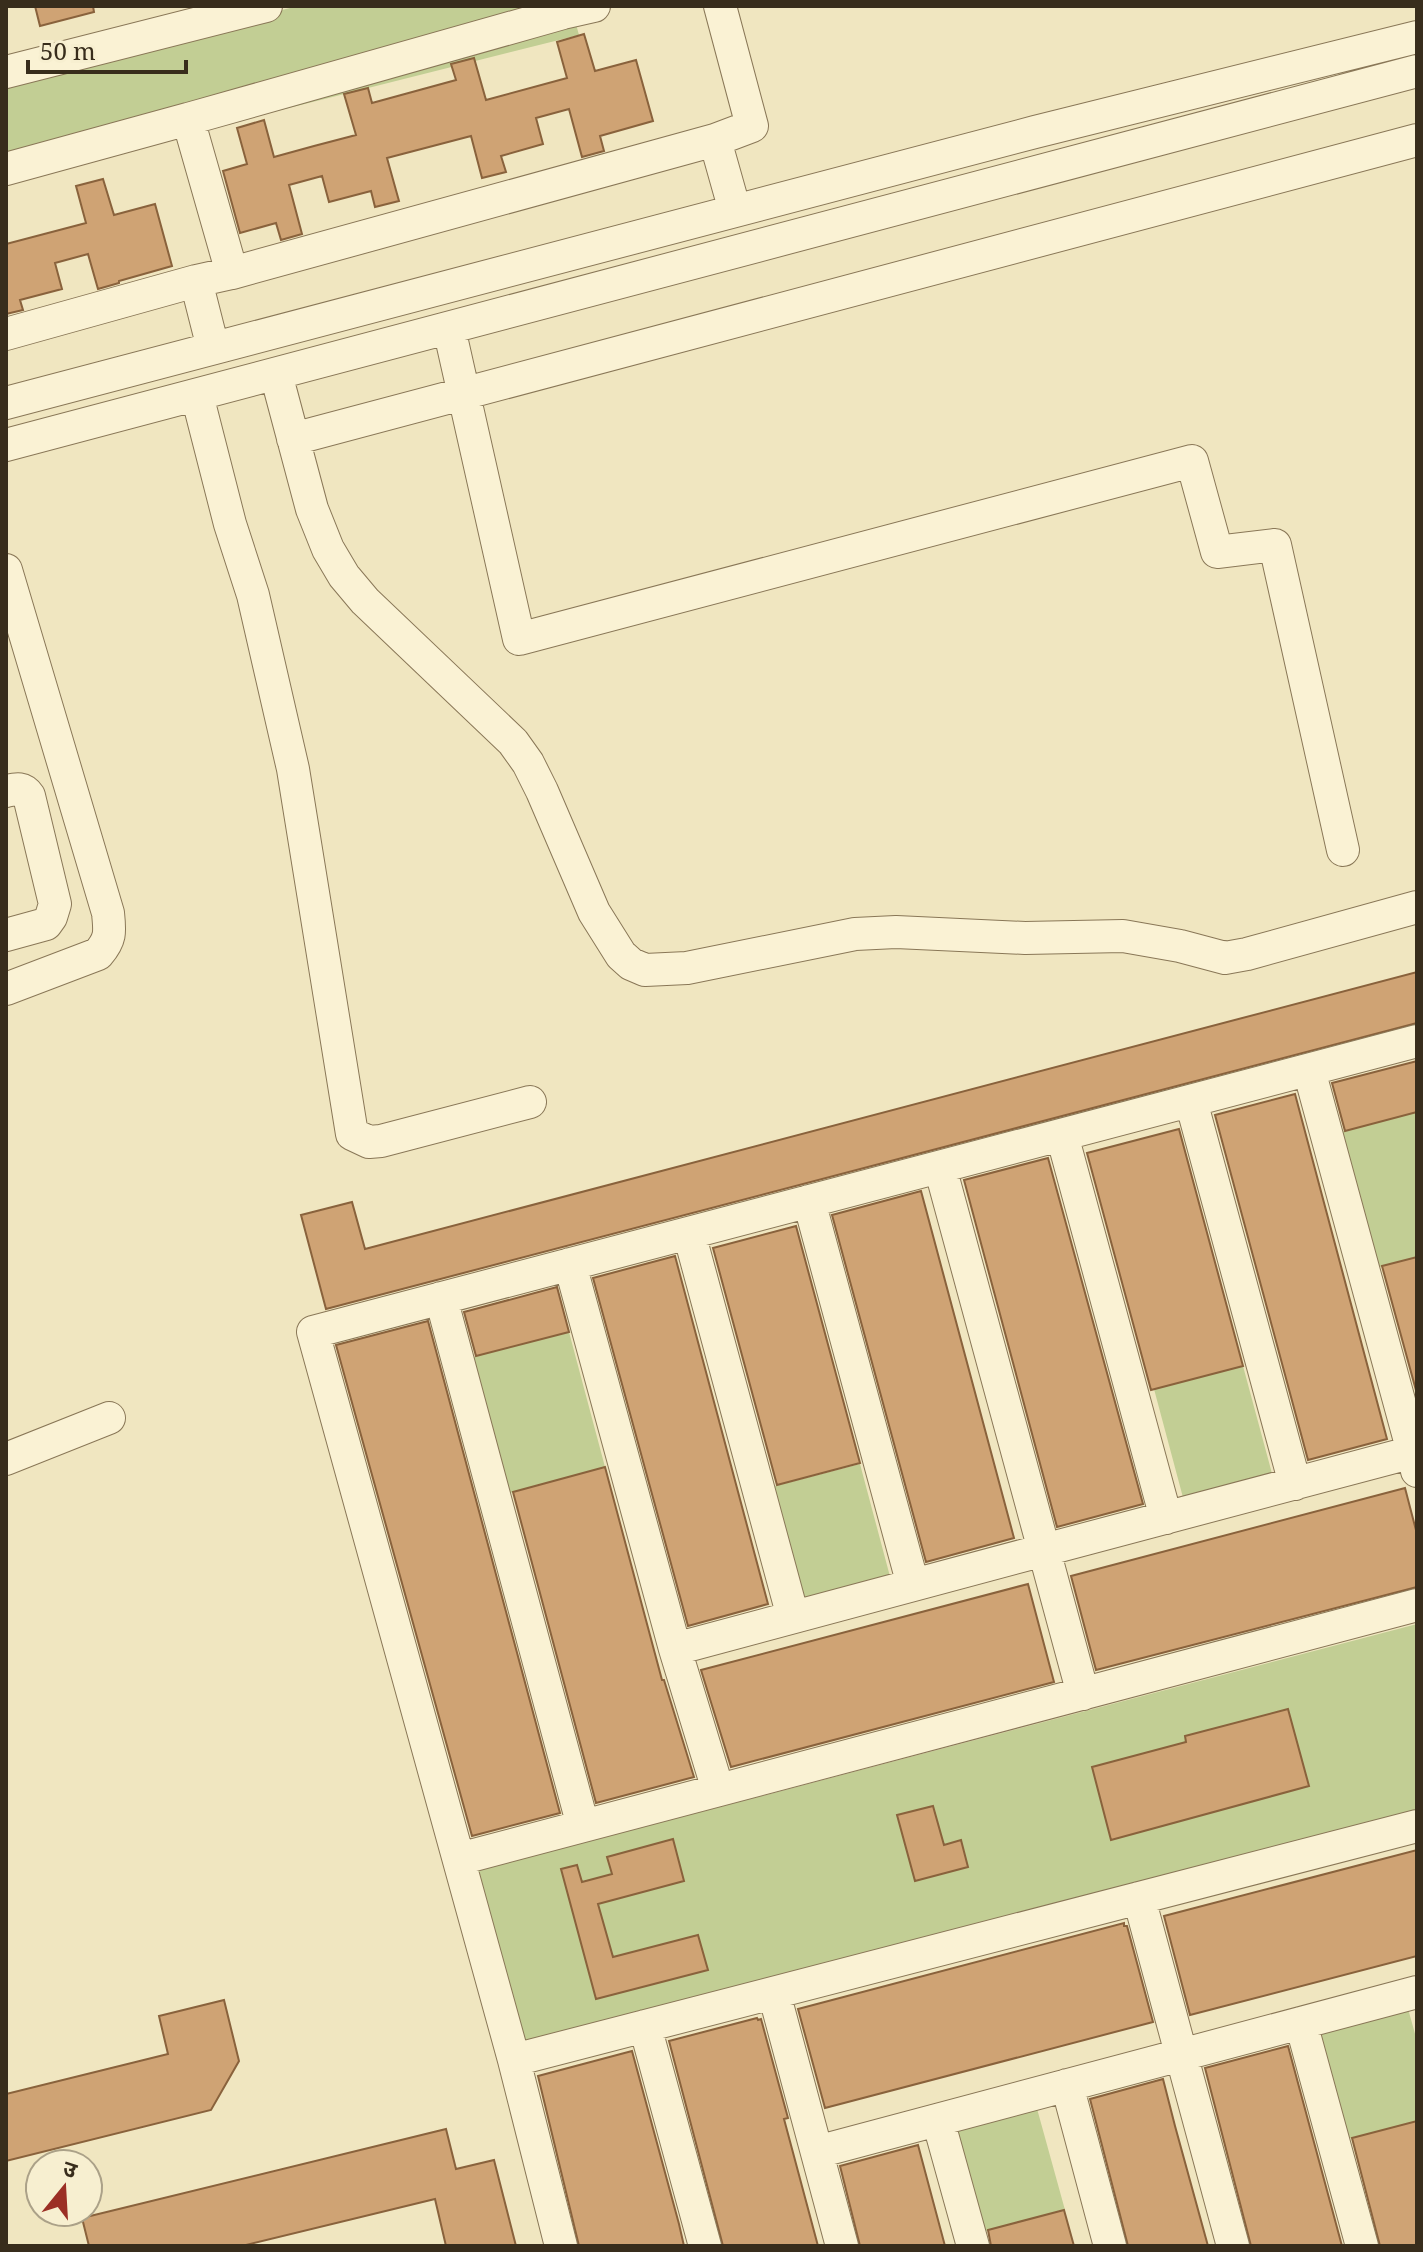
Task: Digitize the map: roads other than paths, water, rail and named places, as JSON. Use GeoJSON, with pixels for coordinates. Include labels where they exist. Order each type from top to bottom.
{"type":"FeatureCollection","features":[{"type":"Feature","properties":{"kind":"street"},"geometry":{"type":"LineString","coordinates":[[6,72],[218,12],[266,6]]}},
{"type":"Feature","properties":{"kind":"street"},"geometry":{"type":"LineString","coordinates":[[6,169],[562,10],[594,6]]}},
{"type":"Feature","properties":{"kind":"street"},"geometry":{"type":"LineString","coordinates":[[6,334],[715,140],[752,126],[720,6]]}},
{"type":"Feature","properties":{"kind":"street"},"geometry":{"type":"LineString","coordinates":[[6,403],[1020,136],[1417,37]]}},
{"type":"Feature","properties":{"kind":"street"},"geometry":{"type":"LineString","coordinates":[[6,445],[1417,71]]}},
{"type":"Feature","properties":{"kind":"street"},"geometry":{"type":"LineString","coordinates":[[188,119],[232,273]]}},
{"type":"Feature","properties":{"kind":"street"},"geometry":{"type":"LineString","coordinates":[[715,140],[735,211]]}},
{"type":"Feature","properties":{"kind":"street"},"geometry":{"type":"LineString","coordinates":[[293,439],[1417,140]]}},
{"type":"Feature","properties":{"kind":"street"},"geometry":{"type":"LineString","coordinates":[[196,281],[213,348]]}},
{"type":"Feature","properties":{"kind":"street"},"geometry":{"type":"LineString","coordinates":[[449,328],[519,639],[1192,461],[1217,552],[1275,545],[1343,850]]}},
{"type":"Feature","properties":{"kind":"street"},"geometry":{"type":"LineString","coordinates":[[276,374],[312,509],[328,549],[344,576],[365,601],[513,742],[542,791],[594,912],[621,955],[631,964],[645,970],[687,968],[855,934],[896,932],[1025,938],[1123,936],[1225,958],[1417,907]]}},
{"type":"Feature","properties":{"kind":"street"},"geometry":{"type":"LineString","coordinates":[[197,395],[230,524],[253,595],[293,769],[352,1134],[369,1142],[381,1141],[530,1102]]}},
{"type":"Feature","properties":{"kind":"street"},"geometry":{"type":"LineString","coordinates":[[6,570],[110,927],[108,943],[98,954],[6,989]]}},
{"type":"Feature","properties":{"kind":"street"},"geometry":{"type":"LineString","coordinates":[[6,791],[23,790],[29,796],[55,904],[46,924],[6,935]]}},
{"type":"Feature","properties":{"kind":"street"},"geometry":{"type":"LineString","coordinates":[[561,2246],[514,2060],[313,1332],[1417,1041]]}},
{"type":"Feature","properties":{"kind":"street"},"geometry":{"type":"LineString","coordinates":[[675,1649],[1295,1484],[1415,1462],[1309,1070]]}},
{"type":"Feature","properties":{"kind":"street"},"geometry":{"type":"LineString","coordinates":[[1191,1101],[1295,1484]]}},
{"type":"Feature","properties":{"kind":"street"},"geometry":{"type":"LineString","coordinates":[[1062,1135],[1166,1518]]}},
{"type":"Feature","properties":{"kind":"street"},"geometry":{"type":"LineString","coordinates":[[940,1167],[1083,1694]]}},
{"type":"Feature","properties":{"kind":"street"},"geometry":{"type":"LineString","coordinates":[[809,1201],[913,1585]]}},
{"type":"Feature","properties":{"kind":"street"},"geometry":{"type":"LineString","coordinates":[[689,1233],[793,1617]]}},
{"type":"Feature","properties":{"kind":"street"},"geometry":{"type":"LineString","coordinates":[[570,1264],[675,1649],[718,1790]]}},
{"type":"Feature","properties":{"kind":"street"},"geometry":{"type":"LineString","coordinates":[[441,1298],[583,1826]]}},
{"type":"Feature","properties":{"kind":"street"},"geometry":{"type":"LineString","coordinates":[[6,1459],[109,1418]]}},
{"type":"Feature","properties":{"kind":"street"},"geometry":{"type":"LineString","coordinates":[[459,1859],[1417,1605]]}},
{"type":"Feature","properties":{"kind":"street"},"geometry":{"type":"LineString","coordinates":[[514,2060],[1417,1826]]}},
{"type":"Feature","properties":{"kind":"street"},"geometry":{"type":"LineString","coordinates":[[1139,1898],[1233,2246]]}},
{"type":"Feature","properties":{"kind":"street"},"geometry":{"type":"LineString","coordinates":[[817,2152],[1417,1992]]}},
{"type":"Feature","properties":{"kind":"street"},"geometry":{"type":"LineString","coordinates":[[774,1993],[842,2246]]}},
{"type":"Feature","properties":{"kind":"street"},"geometry":{"type":"LineString","coordinates":[[1301,2023],[1362,2246]]}},
{"type":"Feature","properties":{"kind":"street"},"geometry":{"type":"LineString","coordinates":[[645,2026],[705,2246]]}},
{"type":"Feature","properties":{"kind":"street"},"geometry":{"type":"LineString","coordinates":[[1067,2085],[1110,2246]]}},
{"type":"Feature","properties":{"kind":"street"},"geometry":{"type":"LineString","coordinates":[[938,2120],[973,2246]]}}]}
